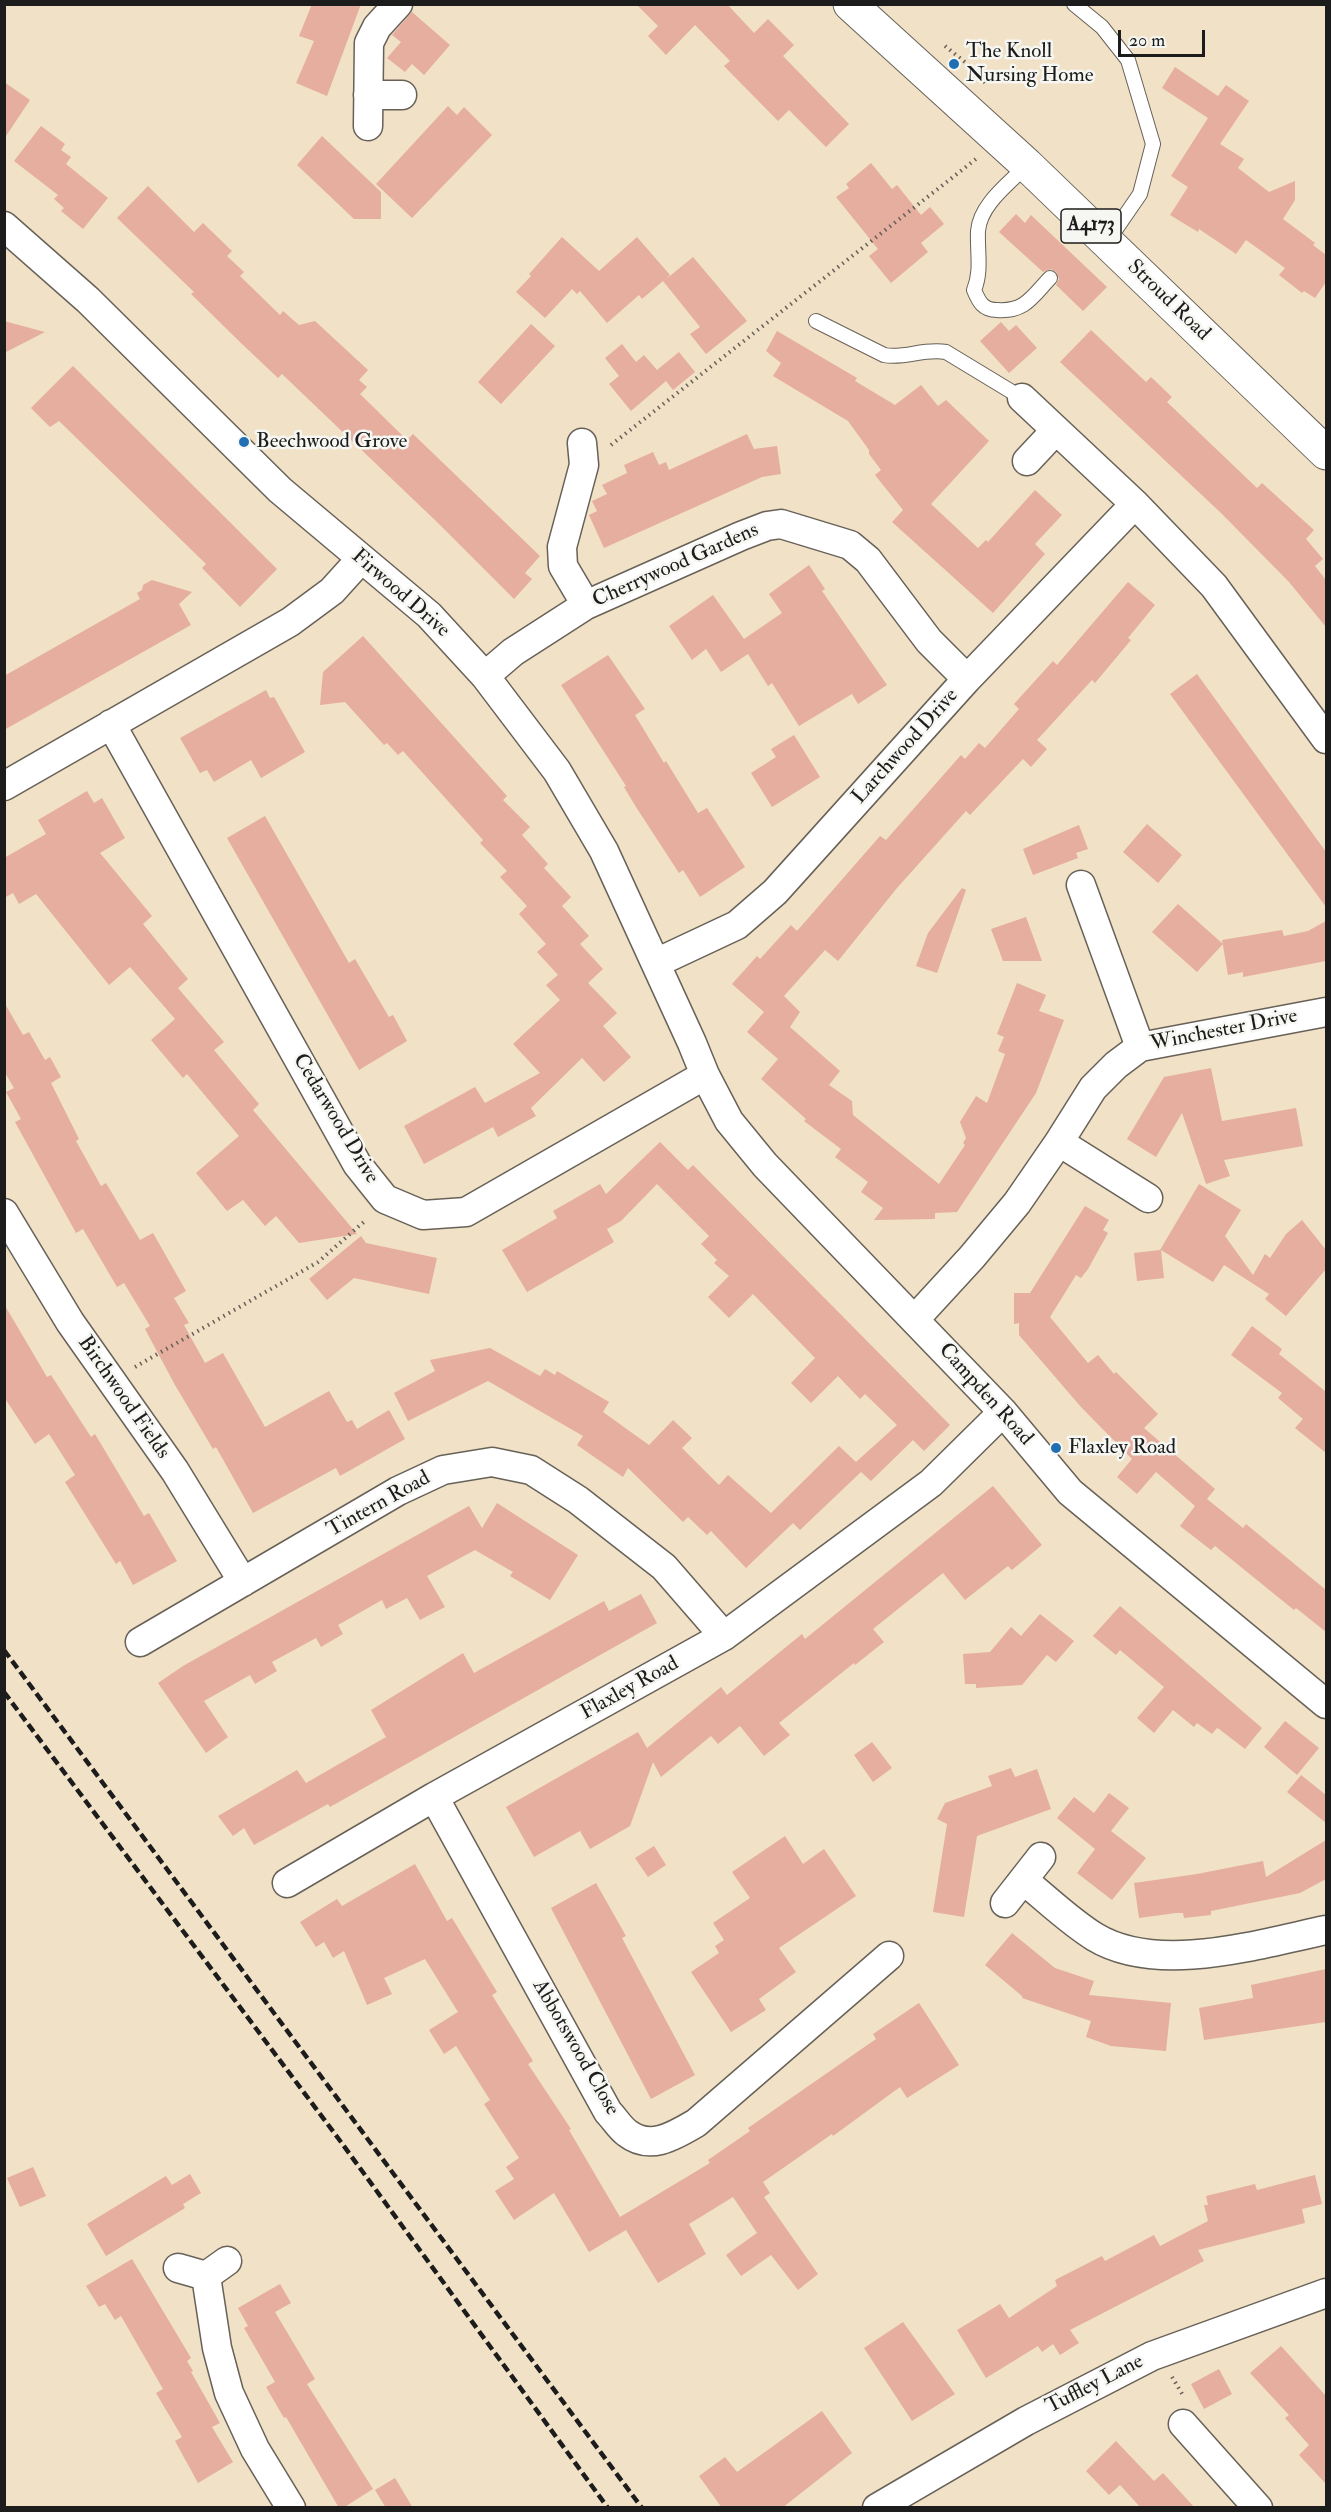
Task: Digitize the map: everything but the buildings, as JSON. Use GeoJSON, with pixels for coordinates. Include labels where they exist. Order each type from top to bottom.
{"type":"FeatureCollection","features":[{"type":"Feature","properties":{"kind":"main road","name":"Stroud Road"},"geometry":{"type":"LineString","coordinates":[[850,4],[1027,165],[1326,453]]}},
{"type":"Feature","properties":{"kind":"street"},"geometry":{"type":"LineString","coordinates":[[368,126],[369,43],[378,27],[398,4]]}},
{"type":"Feature","properties":{"kind":"street"},"geometry":{"type":"LineString","coordinates":[[368,95],[402,95]]}},
{"type":"Feature","properties":{"kind":"street","name":"Firwood Drive"},"geometry":{"type":"LineString","coordinates":[[4,226],[88,300],[280,490],[360,560],[429,615],[485,676],[563,781],[604,851],[692,1042]]}},
{"type":"Feature","properties":{"kind":"street"},"geometry":{"type":"LineString","coordinates":[[1022,398],[1135,504],[1214,586],[1326,739]]}},
{"type":"Feature","properties":{"kind":"street"},"geometry":{"type":"LineString","coordinates":[[1027,461],[1056,430]]}},
{"type":"Feature","properties":{"kind":"street"},"geometry":{"type":"LineString","coordinates":[[583,454],[562,547],[563,566],[586,605]]}},
{"type":"Feature","properties":{"kind":"street","name":"Larchwood Drive"},"geometry":{"type":"LineString","coordinates":[[656,963],[737,925],[775,892],[968,679],[1135,504]]}},
{"type":"Feature","properties":{"kind":"street","name":"Cherrywood Gardens"},"geometry":{"type":"LineString","coordinates":[[485,676],[522,646],[586,605],[741,536],[767,526],[786,525],[850,545],[868,560],[929,641],[968,679]]}},
{"type":"Feature","properties":{"kind":"street"},"geometry":{"type":"LineString","coordinates":[[4,786],[290,621],[332,591],[360,560]]}},
{"type":"Feature","properties":{"kind":"street","name":"Cedarwood Drive"},"geometry":{"type":"LineString","coordinates":[[111,724],[357,1164],[385,1199],[423,1215],[466,1212],[705,1076]]}},
{"type":"Feature","properties":{"kind":"street"},"geometry":{"type":"LineString","coordinates":[[1081,885],[1140,1047]]}},
{"type":"Feature","properties":{"kind":"street","name":"Winchester Drive"},"geometry":{"type":"LineString","coordinates":[[915,1319],[972,1257],[1017,1203],[1093,1088],[1116,1065],[1140,1047],[1326,1012]]}},
{"type":"Feature","properties":{"kind":"street","name":"Campden Road"},"geometry":{"type":"LineString","coordinates":[[692,1042],[705,1076],[729,1121],[765,1165],[1003,1412],[1070,1492],[1326,1704]]}},
{"type":"Feature","properties":{"kind":"street"},"geometry":{"type":"LineString","coordinates":[[1059,1142],[1148,1198]]}},
{"type":"Feature","properties":{"kind":"street","name":"Birchwood Fields"},"geometry":{"type":"LineString","coordinates":[[4,1213],[70,1322],[175,1471],[243,1582]]}},
{"type":"Feature","properties":{"kind":"street","name":"Flaxley Road"},"geometry":{"type":"LineString","coordinates":[[287,1883],[434,1797],[724,1636],[931,1483],[1003,1412]]}},
{"type":"Feature","properties":{"kind":"street","name":"Tintern Road"},"geometry":{"type":"LineString","coordinates":[[140,1642],[398,1491],[443,1470],[492,1462],[531,1470],[578,1500],[664,1567],[724,1636]]}},
{"type":"Feature","properties":{"kind":"street","name":"Abbotswood Close"},"geometry":{"type":"LineString","coordinates":[[434,1797],[608,2112],[626,2133],[648,2143],[673,2137],[696,2123],[889,1956]]}},
{"type":"Feature","properties":{"kind":"street"},"geometry":{"type":"LineString","coordinates":[[1005,1903],[1041,1857]]}},
{"type":"Feature","properties":{"kind":"street"},"geometry":{"type":"LineString","coordinates":[[1023,1880],[1095,1937],[1136,1953],[1192,1956],[1326,1930]]}},
{"type":"Feature","properties":{"kind":"street"},"geometry":{"type":"LineString","coordinates":[[178,2268],[216,2268],[217,2348],[229,2393],[255,2449],[291,2508]]}},
{"type":"Feature","properties":{"kind":"street","name":"Tuffley Lane"},"geometry":{"type":"LineString","coordinates":[[877,2508],[1026,2421],[1158,2354],[1326,2293]]}},
{"type":"Feature","properties":{"kind":"street"},"geometry":{"type":"LineString","coordinates":[[1183,2424],[1258,2508]]}},
{"type":"Feature","properties":{"kind":"lane"},"geometry":{"type":"LineString","coordinates":[[1074,4],[1102,27],[1128,60],[1153,144],[1140,194],[1107,242]]}},
{"type":"Feature","properties":{"kind":"lane"},"geometry":{"type":"LineString","coordinates":[[1027,165],[986,208],[978,228],[979,279],[974,291],[982,306],[989,310],[1012,311],[1027,302],[1050,278]]}},
{"type":"Feature","properties":{"kind":"lane"},"geometry":{"type":"LineString","coordinates":[[816,321],[884,355],[895,357],[932,350],[946,352],[1022,398]]}},
{"type":"Feature","properties":{"kind":"path"},"geometry":{"type":"LineString","coordinates":[[583,454],[1000,141]]}},
{"type":"Feature","properties":{"kind":"path"},"geometry":{"type":"LineString","coordinates":[[111,1381],[318,1262],[357,1230],[385,1199]]}},
{"type":"Feature","properties":{"kind":"path"},"geometry":{"type":"LineString","coordinates":[[1158,2354],[1190,2408],[1183,2424]]}},
{"type":"Feature","properties":{"kind":"railway"},"geometry":{"type":"LineString","coordinates":[[4,1650],[642,2508]]}},
{"type":"Feature","properties":{"kind":"railway"},"geometry":{"type":"LineString","coordinates":[[4,1692],[338,2138],[608,2508]]}},
{"type":"Feature","properties":{"kind":"place","name":"The Knoll Nursing Home"},"geometry":{"type":"Point","coordinates":[954,64]}},
{"type":"Feature","properties":{"kind":"place","name":"Beechwood Grove"},"geometry":{"type":"Point","coordinates":[244,442]}},
{"type":"Feature","properties":{"kind":"place","name":"Flaxley Road"},"geometry":{"type":"Point","coordinates":[1056,1448]}}]}
